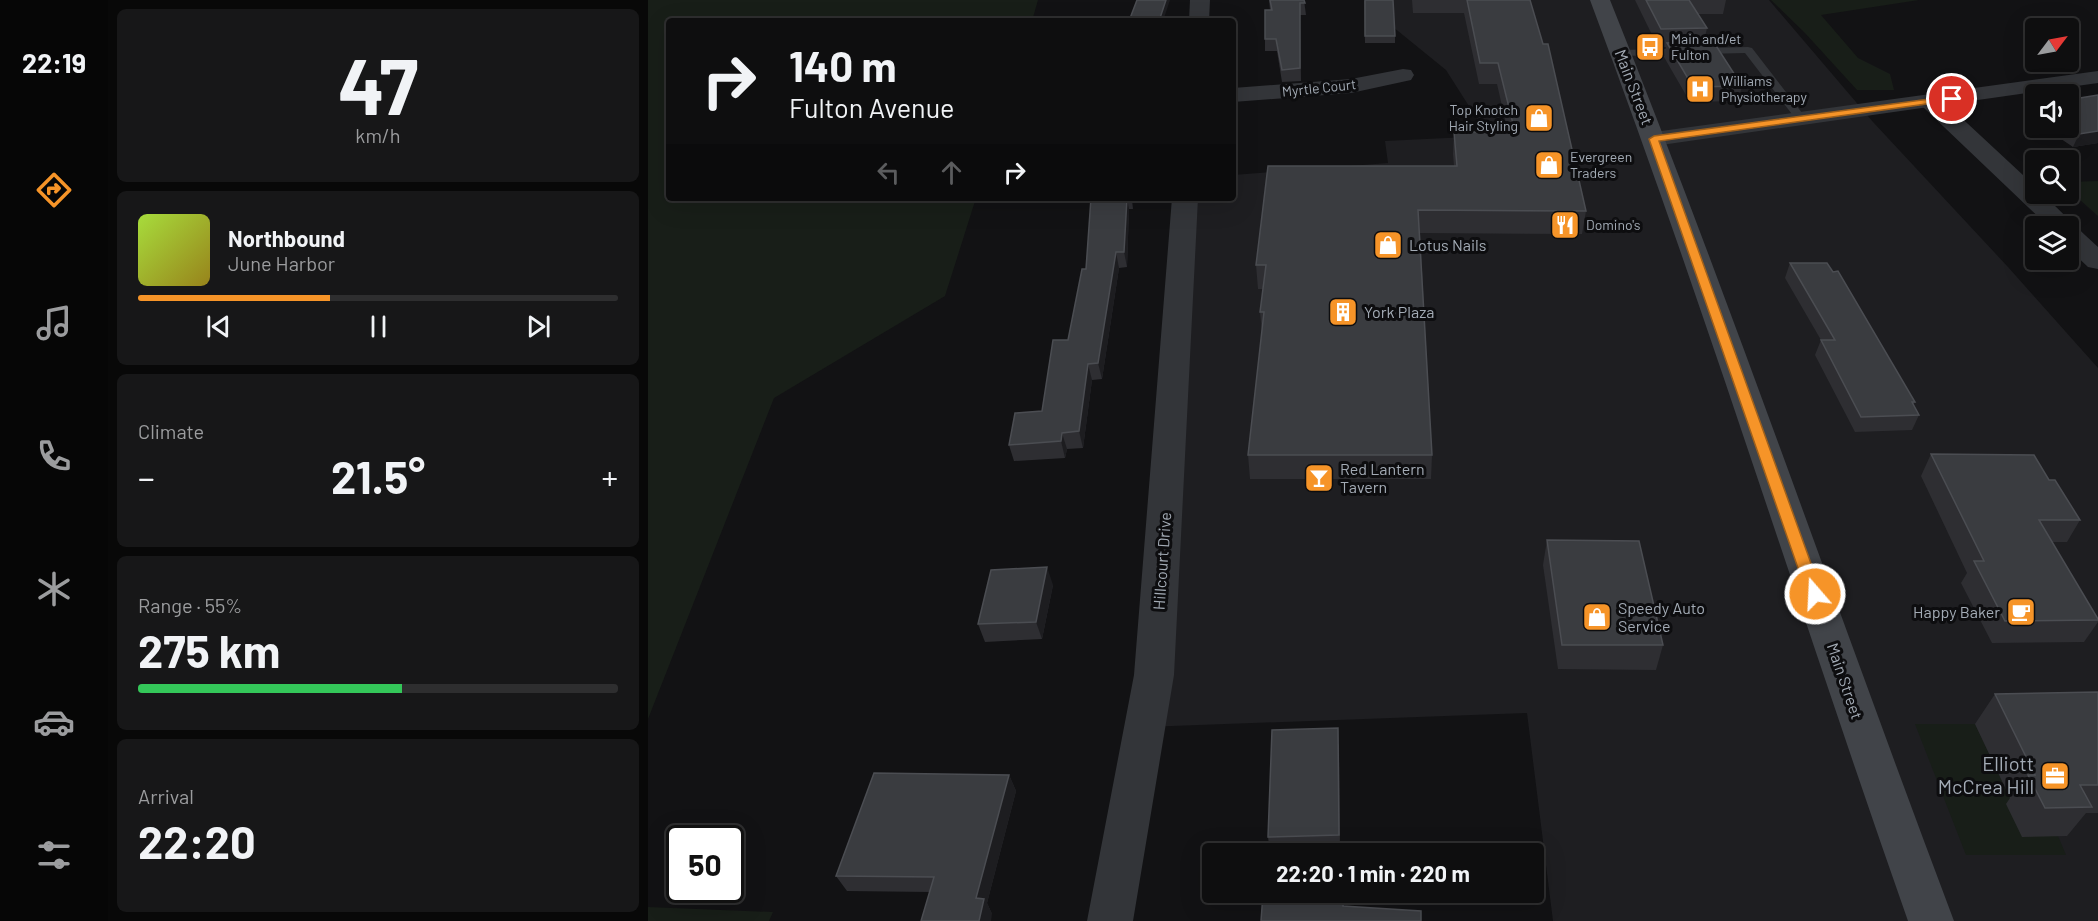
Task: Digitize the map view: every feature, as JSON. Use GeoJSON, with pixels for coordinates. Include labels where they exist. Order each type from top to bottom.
{"type":"FeatureCollection","features":[{"type":"Feature","properties":{"kind":"main road","name":"Main Street"},"geometry":{"type":"LineString","coordinates":[[1600,0],[1654,139],[1773,472],[1853,707],[1931,921]]}},
{"type":"Feature","properties":{"kind":"street"},"geometry":{"type":"LineString","coordinates":[[1198,18],[1200,0]]}},
{"type":"Feature","properties":{"kind":"street","name":"Myrtle Court"},"geometry":{"type":"LineString","coordinates":[[1236,95],[1351,86],[1403,75]]}},
{"type":"Feature","properties":{"kind":"street"},"geometry":{"type":"LineString","coordinates":[[1654,139],[1931,102],[2098,76]]}},
{"type":"Feature","properties":{"kind":"street"},"geometry":{"type":"LineString","coordinates":[[1931,102],[2051,216]]}},
{"type":"Feature","properties":{"kind":"street","name":"Hillcourt Drive"},"geometry":{"type":"LineString","coordinates":[[1110,921],[1154,675],[1185,201]]}},
{"type":"Feature","properties":{"kind":"street"},"geometry":{"type":"LineString","coordinates":[[2079,243],[2098,261]]}},
{"type":"Feature","properties":{"kind":"lane"},"geometry":{"type":"LineString","coordinates":[[1621,53],[1749,50],[1802,120]]}},
{"type":"Feature","properties":{"kind":"shaded area"},"geometry":{"type":"Polygon","coordinates":[[[648,0],[1038,0],[1033,18],[666,18],[666,201],[975,201],[945,296],[774,398],[648,719],[648,0]]]}},
{"type":"Feature","properties":{"kind":"shaded area"},"geometry":{"type":"Polygon","coordinates":[[[1376,0],[1769,0],[1873,122],[2098,368],[2098,921],[1553,921],[1527,713],[1145,727],[1185,201],[1236,201],[1236,175],[1388,163],[1385,141],[1488,136],[1446,70],[1382,18],[1376,0]]]}},
{"type":"Feature","properties":{"kind":"shaded area"},"geometry":{"type":"Polygon","coordinates":[[[1771,0],[1919,0],[1821,15],[1858,58],[1890,74],[1894,90],[1857,90],[1771,0]]]}},
{"type":"Feature","properties":{"kind":"shaded area"},"geometry":{"type":"Polygon","coordinates":[[[2098,181],[2098,216],[2079,199],[2079,182],[2098,181]]]}},
{"type":"Feature","properties":{"kind":"shaded area"},"geometry":{"type":"Polygon","coordinates":[[[1915,724],[1975,724],[2013,804],[2058,836],[2066,855],[1966,855],[1915,724]]]}},
{"type":"Feature","properties":{"kind":"shaded area"},"geometry":{"type":"Polygon","coordinates":[[[648,907],[773,912],[769,921],[648,921],[648,907]]]}},
{"type":"Feature","properties":{"kind":"building"},"geometry":{"type":"Polygon","coordinates":[[[1137,0],[1166,0],[1160,18],[1130,18],[1137,0]]]}},
{"type":"Feature","properties":{"kind":"building"},"geometry":{"type":"Polygon","coordinates":[[[1270,0],[1304,0],[1305,3],[1300,3],[1300,68],[1282,70],[1276,39],[1265,39],[1265,10],[1272,10],[1270,0]]]}},
{"type":"Feature","properties":{"kind":"building"},"geometry":{"type":"Polygon","coordinates":[[[1365,0],[1393,0],[1395,36],[1365,36],[1365,0]]]}},
{"type":"Feature","properties":{"kind":"building","name":"York Plaza"},"geometry":{"type":"Polygon","coordinates":[[[1467,0],[1530,0],[1543,44],[1548,44],[1586,211],[1418,210],[1432,455],[1248,455],[1264,312],[1260,312],[1266,265],[1256,265],[1268,166],[1457,166],[1454,132],[1515,132],[1498,63],[1480,63],[1467,0]]]}},
{"type":"Feature","properties":{"kind":"building"},"geometry":{"type":"Polygon","coordinates":[[[1646,0],[1689,0],[1707,28],[1661,29],[1646,0]]]}},
{"type":"Feature","properties":{"kind":"building"},"geometry":{"type":"Polygon","coordinates":[[[1713,41],[1742,86],[1693,87],[1667,43],[1713,41]]]}},
{"type":"Feature","properties":{"kind":"building"},"geometry":{"type":"Polygon","coordinates":[[[2098,95],[2098,131],[2079,134],[2079,98],[2098,95]]]}},
{"type":"Feature","properties":{"kind":"building"},"geometry":{"type":"Polygon","coordinates":[[[1091,201],[1127,201],[1124,252],[1116,252],[1098,363],[1088,364],[1079,431],[1062,433],[1061,441],[1009,445],[1015,413],[1042,411],[1053,340],[1068,340],[1082,269],[1086,269],[1091,201]]]}},
{"type":"Feature","properties":{"kind":"building"},"geometry":{"type":"Polygon","coordinates":[[[1790,263],[1827,263],[1833,272],[1838,271],[1915,402],[1912,402],[1919,415],[1861,417],[1821,340],[1835,340],[1790,263]]]}},
{"type":"Feature","properties":{"kind":"building"},"geometry":{"type":"Polygon","coordinates":[[[1931,454],[2034,455],[2049,480],[2055,480],[2080,520],[2039,520],[2098,620],[2005,621],[1974,561],[1984,561],[1931,454]]]}},
{"type":"Feature","properties":{"kind":"building","name":"Speedy Auto Service"},"geometry":{"type":"Polygon","coordinates":[[[1547,540],[1639,541],[1663,645],[1562,645],[1547,540]]]}},
{"type":"Feature","properties":{"kind":"building"},"geometry":{"type":"Polygon","coordinates":[[[1047,567],[1036,622],[978,624],[991,570],[1047,567]]]}},
{"type":"Feature","properties":{"kind":"building"},"geometry":{"type":"Polygon","coordinates":[[[2098,692],[2098,785],[2080,785],[2092,807],[2045,808],[2028,775],[2035,775],[1995,694],[2098,692]]]}},
{"type":"Feature","properties":{"kind":"building"},"geometry":{"type":"Polygon","coordinates":[[[1338,728],[1339,835],[1268,837],[1272,730],[1338,728]]]}},
{"type":"Feature","properties":{"kind":"building"},"geometry":{"type":"Polygon","coordinates":[[[874,773],[1009,775],[976,898],[984,899],[979,921],[921,921],[934,877],[836,876],[874,773]]]}},
{"type":"Feature","properties":{"kind":"building"},"geometry":{"type":"Polygon","coordinates":[[[1262,903],[1343,903],[1343,906],[1421,911],[1421,921],[1261,921],[1262,903]]]}},
{"type":"Feature","properties":{"kind":"place","name":"Main and/et Fulton"},"geometry":{"type":"Point","coordinates":[1650,47]}},
{"type":"Feature","properties":{"kind":"place","name":"Williams Physiotherapy"},"geometry":{"type":"Point","coordinates":[1700,89]}},
{"type":"Feature","properties":{"kind":"place","name":"Top Knotch Hair Styling"},"geometry":{"type":"Point","coordinates":[1539,118]}},
{"type":"Feature","properties":{"kind":"place","name":"Evergreen Traders"},"geometry":{"type":"Point","coordinates":[1549,165]}},
{"type":"Feature","properties":{"kind":"place","name":"Domino's"},"geometry":{"type":"Point","coordinates":[1565,225]}},
{"type":"Feature","properties":{"kind":"place","name":"Lotus Nails"},"geometry":{"type":"Point","coordinates":[1388,245]}},
{"type":"Feature","properties":{"kind":"place","name":"York Plaza"},"geometry":{"type":"Point","coordinates":[1343,312]}},
{"type":"Feature","properties":{"kind":"place","name":"Red Lantern Tavern"},"geometry":{"type":"Point","coordinates":[1319,478]}},
{"type":"Feature","properties":{"kind":"place","name":"Happy Baker"},"geometry":{"type":"Point","coordinates":[2021,612]}},
{"type":"Feature","properties":{"kind":"place","name":"Speedy Auto Service"},"geometry":{"type":"Point","coordinates":[1597,617]}},
{"type":"Feature","properties":{"kind":"place","name":"Elliott McCrea Hill"},"geometry":{"type":"Point","coordinates":[2055,776]}},
{"type":"Feature","properties":{"kind":"route"},"geometry":{"type":"LineString","coordinates":[[1815,594],[1654,139],[1952,99]]}}]}
